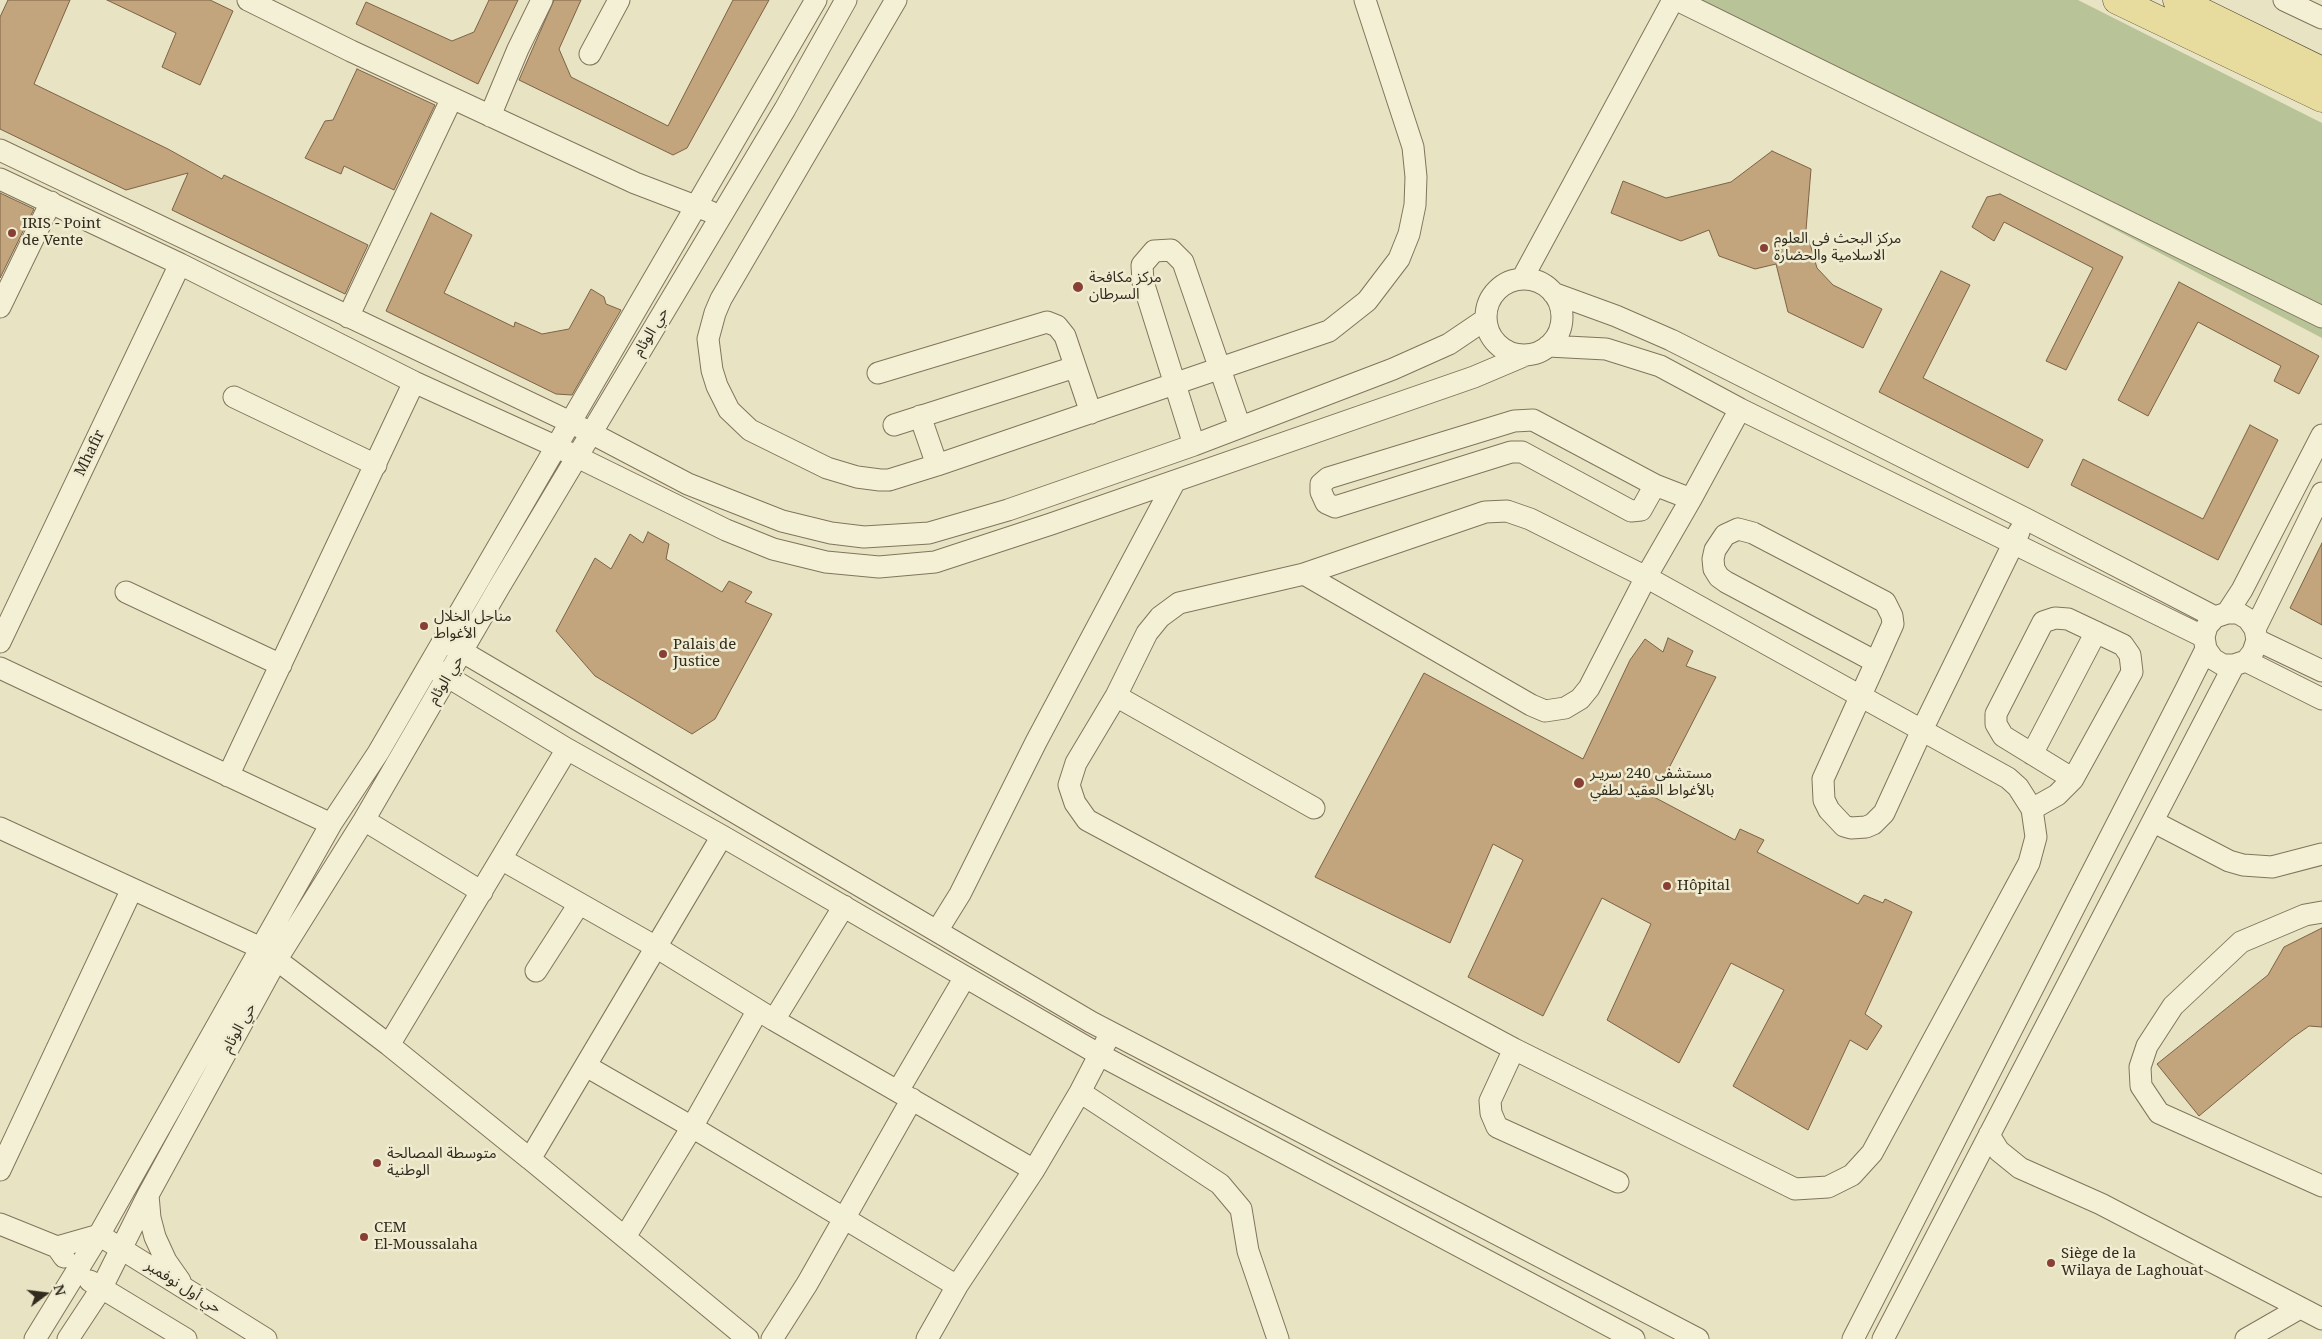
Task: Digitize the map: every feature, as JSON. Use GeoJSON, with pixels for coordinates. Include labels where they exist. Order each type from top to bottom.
{"type":"FeatureCollection","features":[{"type":"Feature","properties":{"kind":"main road"},"geometry":{"type":"LineString","coordinates":[[2117,0],[2322,98]]}},
{"type":"Feature","properties":{"kind":"main road"},"geometry":{"type":"LineString","coordinates":[[2177,0],[2322,71]]}},
{"type":"Feature","properties":{"kind":"street"},"geometry":{"type":"LineString","coordinates":[[248,0],[277,6],[452,98],[635,183],[720,216]]}},
{"type":"Feature","properties":{"kind":"street"},"geometry":{"type":"LineString","coordinates":[[490,116],[518,48],[542,0]]}},
{"type":"Feature","properties":{"kind":"street"},"geometry":{"type":"LineString","coordinates":[[590,54],[619,0]]}},
{"type":"Feature","properties":{"kind":"street","name":"حي الوئام"},"geometry":{"type":"LineString","coordinates":[[68,1339],[102,1289],[331,824],[378,753],[556,447],[572,423],[816,0]]}},
{"type":"Feature","properties":{"kind":"street"},"geometry":{"type":"LineString","coordinates":[[896,0],[721,299],[710,332],[710,354],[717,386],[729,410],[750,430],[793,452],[842,473],[880,480],[889,480],[937,465],[1091,413],[1175,382],[1218,370],[1329,331],[1367,301],[1399,259],[1409,234],[1416,177],[1413,147],[1365,0]]}},
{"type":"Feature","properties":{"kind":"street"},"geometry":{"type":"LineString","coordinates":[[1522,279],[1673,0]]}},
{"type":"Feature","properties":{"kind":"street"},"geometry":{"type":"LineString","coordinates":[[1677,0],[2322,318]]}},
{"type":"Feature","properties":{"kind":"street"},"geometry":{"type":"LineString","coordinates":[[2284,0],[2322,18]]}},
{"type":"Feature","properties":{"kind":"street","name":"حي الوئام"},"geometry":{"type":"LineString","coordinates":[[35,1339],[269,953],[364,820],[785,109],[841,2]]}},
{"type":"Feature","properties":{"kind":"street"},"geometry":{"type":"LineString","coordinates":[[348,317],[452,98]]}},
{"type":"Feature","properties":{"kind":"street"},"geometry":{"type":"LineString","coordinates":[[0,150],[572,423],[688,484],[782,521],[830,533],[879,538],[929,533],[1008,510],[1194,445],[1393,369],[1449,344],[1486,319]]}},
{"type":"Feature","properties":{"kind":"street"},"geometry":{"type":"LineString","coordinates":[[0,179],[180,264],[414,382],[556,447],[726,530],[773,549],[826,562],[879,567],[935,562],[1175,481],[1465,380],[1538,352],[1556,338],[1561,321],[1559,303],[1553,293],[1544,285],[1534,280],[1522,279],[1500,287],[1492,296],[1486,319],[1488,331],[1495,341],[1504,349],[1514,354],[1526,355]]}},
{"type":"Feature","properties":{"kind":"street"},"geometry":{"type":"LineString","coordinates":[[0,307],[52,202]]}},
{"type":"Feature","properties":{"kind":"street"},"geometry":{"type":"LineString","coordinates":[[1194,445],[1143,282],[1142,265],[1154,251],[1171,250],[1182,262],[1218,370],[1240,427]]}},
{"type":"Feature","properties":{"kind":"street","name":"Mhafir"},"geometry":{"type":"LineString","coordinates":[[0,642],[180,264]]}},
{"type":"Feature","properties":{"kind":"street"},"geometry":{"type":"LineString","coordinates":[[1553,293],[1616,316],[1671,340],[2221,615],[2238,613],[2248,619],[2256,635],[2322,671]]}},
{"type":"Feature","properties":{"kind":"street"},"geometry":{"type":"LineString","coordinates":[[878,373],[1047,322],[1057,326],[1065,336],[1091,413]]}},
{"type":"Feature","properties":{"kind":"street"},"geometry":{"type":"LineString","coordinates":[[1548,346],[1606,349],[1660,366],[1740,409],[2013,544],[2205,643],[2212,659],[2223,665],[2240,663],[2322,699]]}},
{"type":"Feature","properties":{"kind":"street"},"geometry":{"type":"LineString","coordinates":[[894,425],[1075,367]]}},
{"type":"Feature","properties":{"kind":"street"},"geometry":{"type":"LineString","coordinates":[[228,776],[414,382]]}},
{"type":"Feature","properties":{"kind":"street"},"geometry":{"type":"LineString","coordinates":[[234,397],[376,465]]}},
{"type":"Feature","properties":{"kind":"street"},"geometry":{"type":"LineString","coordinates":[[1304,574],[1531,705],[1545,711],[1565,708],[1580,700],[1589,688],[1646,578],[1740,409]]}},
{"type":"Feature","properties":{"kind":"street"},"geometry":{"type":"LineString","coordinates":[[920,416],[937,465]]}},
{"type":"Feature","properties":{"kind":"street"},"geometry":{"type":"LineString","coordinates":[[1655,485],[1641,510],[1631,511],[1522,452],[1512,452],[1335,507],[1326,504],[1321,492],[1321,484],[1328,478],[1514,421],[1532,420],[1655,485],[1691,499]]}},
{"type":"Feature","properties":{"kind":"street"},"geometry":{"type":"LineString","coordinates":[[1853,1339],[2205,643],[2207,626],[2221,615],[2242,590],[2319,447]]}},
{"type":"Feature","properties":{"kind":"street"},"geometry":{"type":"LineString","coordinates":[[937,931],[960,894],[1036,742],[1175,481]]}},
{"type":"Feature","properties":{"kind":"street"},"geometry":{"type":"LineString","coordinates":[[1886,1338],[1975,1161],[2154,822],[2240,663],[2254,652],[2256,635],[2322,493]]}},
{"type":"Feature","properties":{"kind":"street"},"geometry":{"type":"LineString","coordinates":[[1507,510],[1646,578],[2008,778],[2018,787],[2032,809],[2036,837],[2034,850],[1872,1153],[1852,1175],[1828,1187],[1795,1189],[1514,1049],[1087,820],[1074,803],[1069,785],[1076,764],[1116,696],[1147,633],[1160,617],[1179,603],[1304,574],[1485,512],[1507,510]]}},
{"type":"Feature","properties":{"kind":"street"},"geometry":{"type":"LineString","coordinates":[[1876,662],[1719,577],[1714,568],[1713,559],[1715,550],[1725,535],[1738,529],[1746,530],[1885,602],[1892,616],[1893,624],[1876,662],[1859,696],[1823,779],[1824,800],[1835,819],[1844,826],[1859,828],[1866,827],[1884,814],[1922,730],[2026,519]]}},
{"type":"Feature","properties":{"kind":"street"},"geometry":{"type":"LineString","coordinates":[[126,592],[281,665]]}},
{"type":"Feature","properties":{"kind":"street"},"geometry":{"type":"LineString","coordinates":[[2032,809],[2057,795],[2073,779],[2132,672],[2130,655],[2123,645],[2068,618],[2055,618],[2043,622],[1996,714],[1996,724],[2003,736],[2073,779]]}},
{"type":"Feature","properties":{"kind":"street"},"geometry":{"type":"LineString","coordinates":[[2032,754],[2096,632]]}},
{"type":"Feature","properties":{"kind":"street"},"geometry":{"type":"LineString","coordinates":[[443,641],[463,651],[1091,1022],[1506,1241],[1698,1339]]}},
{"type":"Feature","properties":{"kind":"street"},"geometry":{"type":"LineString","coordinates":[[428,666],[448,676],[567,749],[844,906],[1100,1055],[1634,1339]]}},
{"type":"Feature","properties":{"kind":"street"},"geometry":{"type":"LineString","coordinates":[[0,668],[331,824]]}},
{"type":"Feature","properties":{"kind":"street"},"geometry":{"type":"LineString","coordinates":[[1116,696],[1314,808]]}},
{"type":"Feature","properties":{"kind":"street"},"geometry":{"type":"LineString","coordinates":[[389,1045],[567,749]]}},
{"type":"Feature","properties":{"kind":"street"},"geometry":{"type":"LineString","coordinates":[[364,820],[482,892]]}},
{"type":"Feature","properties":{"kind":"street"},"geometry":{"type":"LineString","coordinates":[[2154,822],[2230,861],[2243,865],[2272,867],[2322,854]]}},
{"type":"Feature","properties":{"kind":"street"},"geometry":{"type":"LineString","coordinates":[[0,828],[269,953],[389,1045],[748,1339]]}},
{"type":"Feature","properties":{"kind":"street"},"geometry":{"type":"LineString","coordinates":[[530,1159],[722,836]]}},
{"type":"Feature","properties":{"kind":"street"},"geometry":{"type":"LineString","coordinates":[[501,859],[656,947],[766,1015],[1034,1170]]}},
{"type":"Feature","properties":{"kind":"street"},"geometry":{"type":"LineString","coordinates":[[0,1170],[7,1135],[132,889]]}},
{"type":"Feature","properties":{"kind":"street"},"geometry":{"type":"LineString","coordinates":[[536,971],[580,904]]}},
{"type":"Feature","properties":{"kind":"street"},"geometry":{"type":"LineString","coordinates":[[625,1237],[692,1127],[766,1015],[844,906]]}},
{"type":"Feature","properties":{"kind":"street"},"geometry":{"type":"LineString","coordinates":[[2322,912],[2305,915],[2241,942],[2173,1006],[2146,1046],[2140,1067],[2141,1086],[2159,1113],[2322,1186]]}},
{"type":"Feature","properties":{"kind":"street"},"geometry":{"type":"LineString","coordinates":[[772,1339],[845,1218],[965,977]]}},
{"type":"Feature","properties":{"kind":"street"},"geometry":{"type":"LineString","coordinates":[[927,1339],[957,1286],[1034,1170],[1080,1092],[1111,1032]]}},
{"type":"Feature","properties":{"kind":"street"},"geometry":{"type":"LineString","coordinates":[[1514,1049],[1490,1101],[1491,1113],[1497,1127],[1618,1182]]}},
{"type":"Feature","properties":{"kind":"street"},"geometry":{"type":"LineString","coordinates":[[586,1066],[692,1127],[957,1286]]}},
{"type":"Feature","properties":{"kind":"street"},"geometry":{"type":"LineString","coordinates":[[1080,1092],[1220,1184],[1241,1209],[1248,1251],[1278,1339]]}},
{"type":"Feature","properties":{"kind":"street"},"geometry":{"type":"LineString","coordinates":[[1989,1135],[1999,1151],[2020,1168],[2101,1204],[2322,1319]]}},
{"type":"Feature","properties":{"kind":"street"},"geometry":{"type":"LineString","coordinates":[[1975,1161],[2020,1168]]}},
{"type":"Feature","properties":{"kind":"street"},"geometry":{"type":"LineString","coordinates":[[148,1195],[150,1218],[155,1237],[166,1261],[186,1290]]}},
{"type":"Feature","properties":{"kind":"street"},"geometry":{"type":"LineString","coordinates":[[0,1224],[57,1247],[76,1272],[186,1339]]}},
{"type":"Feature","properties":{"kind":"street"},"geometry":{"type":"LineString","coordinates":[[57,1247],[99,1235]]}},
{"type":"Feature","properties":{"kind":"street","name":"حي أول نوفمبر"},"geometry":{"type":"LineString","coordinates":[[99,1235],[266,1339]]}},
{"type":"Feature","properties":{"kind":"street"},"geometry":{"type":"LineString","coordinates":[[2246,1339],[2300,1308]]}},
{"type":"Feature","properties":{"kind":"green space"},"geometry":{"type":"Polygon","coordinates":[[[1677,0],[2078,0],[2322,123],[2322,338],[1677,0]]]}},
{"type":"Feature","properties":{"kind":"building"},"geometry":{"type":"Polygon","coordinates":[[[8,0],[70,0],[34,84],[168,149],[222,179],[224,175],[368,245],[345,294],[172,210],[188,173],[126,190],[0,129],[0,17],[8,0]]]}},
{"type":"Feature","properties":{"kind":"building"},"geometry":{"type":"Polygon","coordinates":[[[107,0],[210,0],[233,11],[200,85],[162,67],[176,33],[107,0]]]}},
{"type":"Feature","properties":{"kind":"building"},"geometry":{"type":"Polygon","coordinates":[[[489,0],[518,0],[478,84],[356,24],[366,2],[452,41],[474,32],[489,0]]]}},
{"type":"Feature","properties":{"kind":"building"},"geometry":{"type":"Polygon","coordinates":[[[554,0],[581,0],[559,49],[571,77],[668,126],[733,0],[769,0],[687,148],[673,155],[519,80],[554,0]]]}},
{"type":"Feature","properties":{"kind":"building"},"geometry":{"type":"Polygon","coordinates":[[[357,69],[435,105],[394,190],[344,166],[341,174],[305,158],[325,121],[333,120],[357,69]]]}},
{"type":"Feature","properties":{"kind":"building","name":"مركز البحث في العلوم الاسلامية والحضارة"},"geometry":{"type":"Polygon","coordinates":[[[1772,151],[1811,169],[1806,230],[1817,268],[1833,285],[1882,309],[1863,348],[1788,312],[1776,264],[1755,269],[1719,256],[1709,230],[1681,241],[1611,213],[1623,181],[1666,198],[1731,182],[1772,151]]]}},
{"type":"Feature","properties":{"kind":"building","name":"IRIS - Point de Vente"},"geometry":{"type":"Polygon","coordinates":[[[0,193],[34,209],[0,278],[0,193]]]}},
{"type":"Feature","properties":{"kind":"building"},"geometry":{"type":"Polygon","coordinates":[[[2000,194],[2123,257],[2066,370],[2046,361],[2093,268],[2004,222],[1994,241],[1972,227],[1987,197],[2000,194]]]}},
{"type":"Feature","properties":{"kind":"building"},"geometry":{"type":"Polygon","coordinates":[[[431,213],[472,235],[444,293],[514,327],[515,322],[542,334],[569,329],[591,289],[604,297],[606,304],[621,310],[572,395],[556,394],[386,311],[431,213]]]}},
{"type":"Feature","properties":{"kind":"building"},"geometry":{"type":"Polygon","coordinates":[[[1941,271],[1970,285],[1923,378],[2043,440],[2028,468],[1879,392],[1941,271]]]}},
{"type":"Feature","properties":{"kind":"building"},"geometry":{"type":"Polygon","coordinates":[[[2179,282],[2319,356],[2299,394],[2274,381],[2281,366],[2198,322],[2148,416],[2118,400],[2179,282]]]}},
{"type":"Feature","properties":{"kind":"building"},"geometry":{"type":"Polygon","coordinates":[[[2250,425],[2278,440],[2218,560],[2071,485],[2083,459],[2203,519],[2250,425]]]}},
{"type":"Feature","properties":{"kind":"building","name":"Palais de Justice"},"geometry":{"type":"Polygon","coordinates":[[[648,532],[669,544],[666,559],[722,592],[729,581],[752,592],[745,602],[772,614],[715,719],[692,734],[595,676],[556,631],[595,558],[611,569],[630,534],[643,543],[648,532]]]}},
{"type":"Feature","properties":{"kind":"building"},"geometry":{"type":"Polygon","coordinates":[[[2322,543],[2322,625],[2290,608],[2322,543]]]}},
{"type":"Feature","properties":{"kind":"building","name":"Hôpital"},"geometry":{"type":"Polygon","coordinates":[[[1668,638],[1693,651],[1686,666],[1716,677],[1654,797],[1735,840],[1740,829],[1764,840],[1757,852],[1858,904],[1864,895],[1883,903],[1885,899],[1912,912],[1865,1014],[1882,1026],[1867,1050],[1850,1040],[1808,1130],[1733,1086],[1784,990],[1731,963],[1679,1063],[1607,1020],[1651,924],[1602,898],[1543,1016],[1468,977],[1523,860],[1493,844],[1450,943],[1315,877],[1424,673],[1583,759],[1630,660],[1645,639],[1663,652],[1668,638]]]}},
{"type":"Feature","properties":{"kind":"building"},"geometry":{"type":"Polygon","coordinates":[[[2322,928],[2322,1027],[2309,1026],[2292,1038],[2199,1116],[2157,1064],[2268,975],[2284,947],[2322,928]]]}},
{"type":"Feature","properties":{"kind":"place","name":"IRIS - Point de Vente"},"geometry":{"type":"Point","coordinates":[12,233]}},
{"type":"Feature","properties":{"kind":"place","name":"مركز البحث في العلوم الاسلامية والحضارة"},"geometry":{"type":"Point","coordinates":[1764,248]}},
{"type":"Feature","properties":{"kind":"place","name":"مركز مكافحة السرطان"},"geometry":{"type":"Point","coordinates":[1078,287]}},
{"type":"Feature","properties":{"kind":"place","name":"مناحل الخلال الأغواط"},"geometry":{"type":"Point","coordinates":[424,626]}},
{"type":"Feature","properties":{"kind":"place","name":"Palais de Justice"},"geometry":{"type":"Point","coordinates":[663,654]}},
{"type":"Feature","properties":{"kind":"place","name":"مستشفى 240 سريـر بالأغواط العقيد لطفي"},"geometry":{"type":"Point","coordinates":[1579,783]}},
{"type":"Feature","properties":{"kind":"place","name":"Hôpital"},"geometry":{"type":"Point","coordinates":[1667,886]}},
{"type":"Feature","properties":{"kind":"place","name":"متوسطة المصالحة الوطنية"},"geometry":{"type":"Point","coordinates":[377,1163]}},
{"type":"Feature","properties":{"kind":"place","name":"CEM El-Moussalaha"},"geometry":{"type":"Point","coordinates":[364,1237]}},
{"type":"Feature","properties":{"kind":"place","name":"Siège de la Wilaya de Laghouat"},"geometry":{"type":"Point","coordinates":[2051,1263]}}]}
